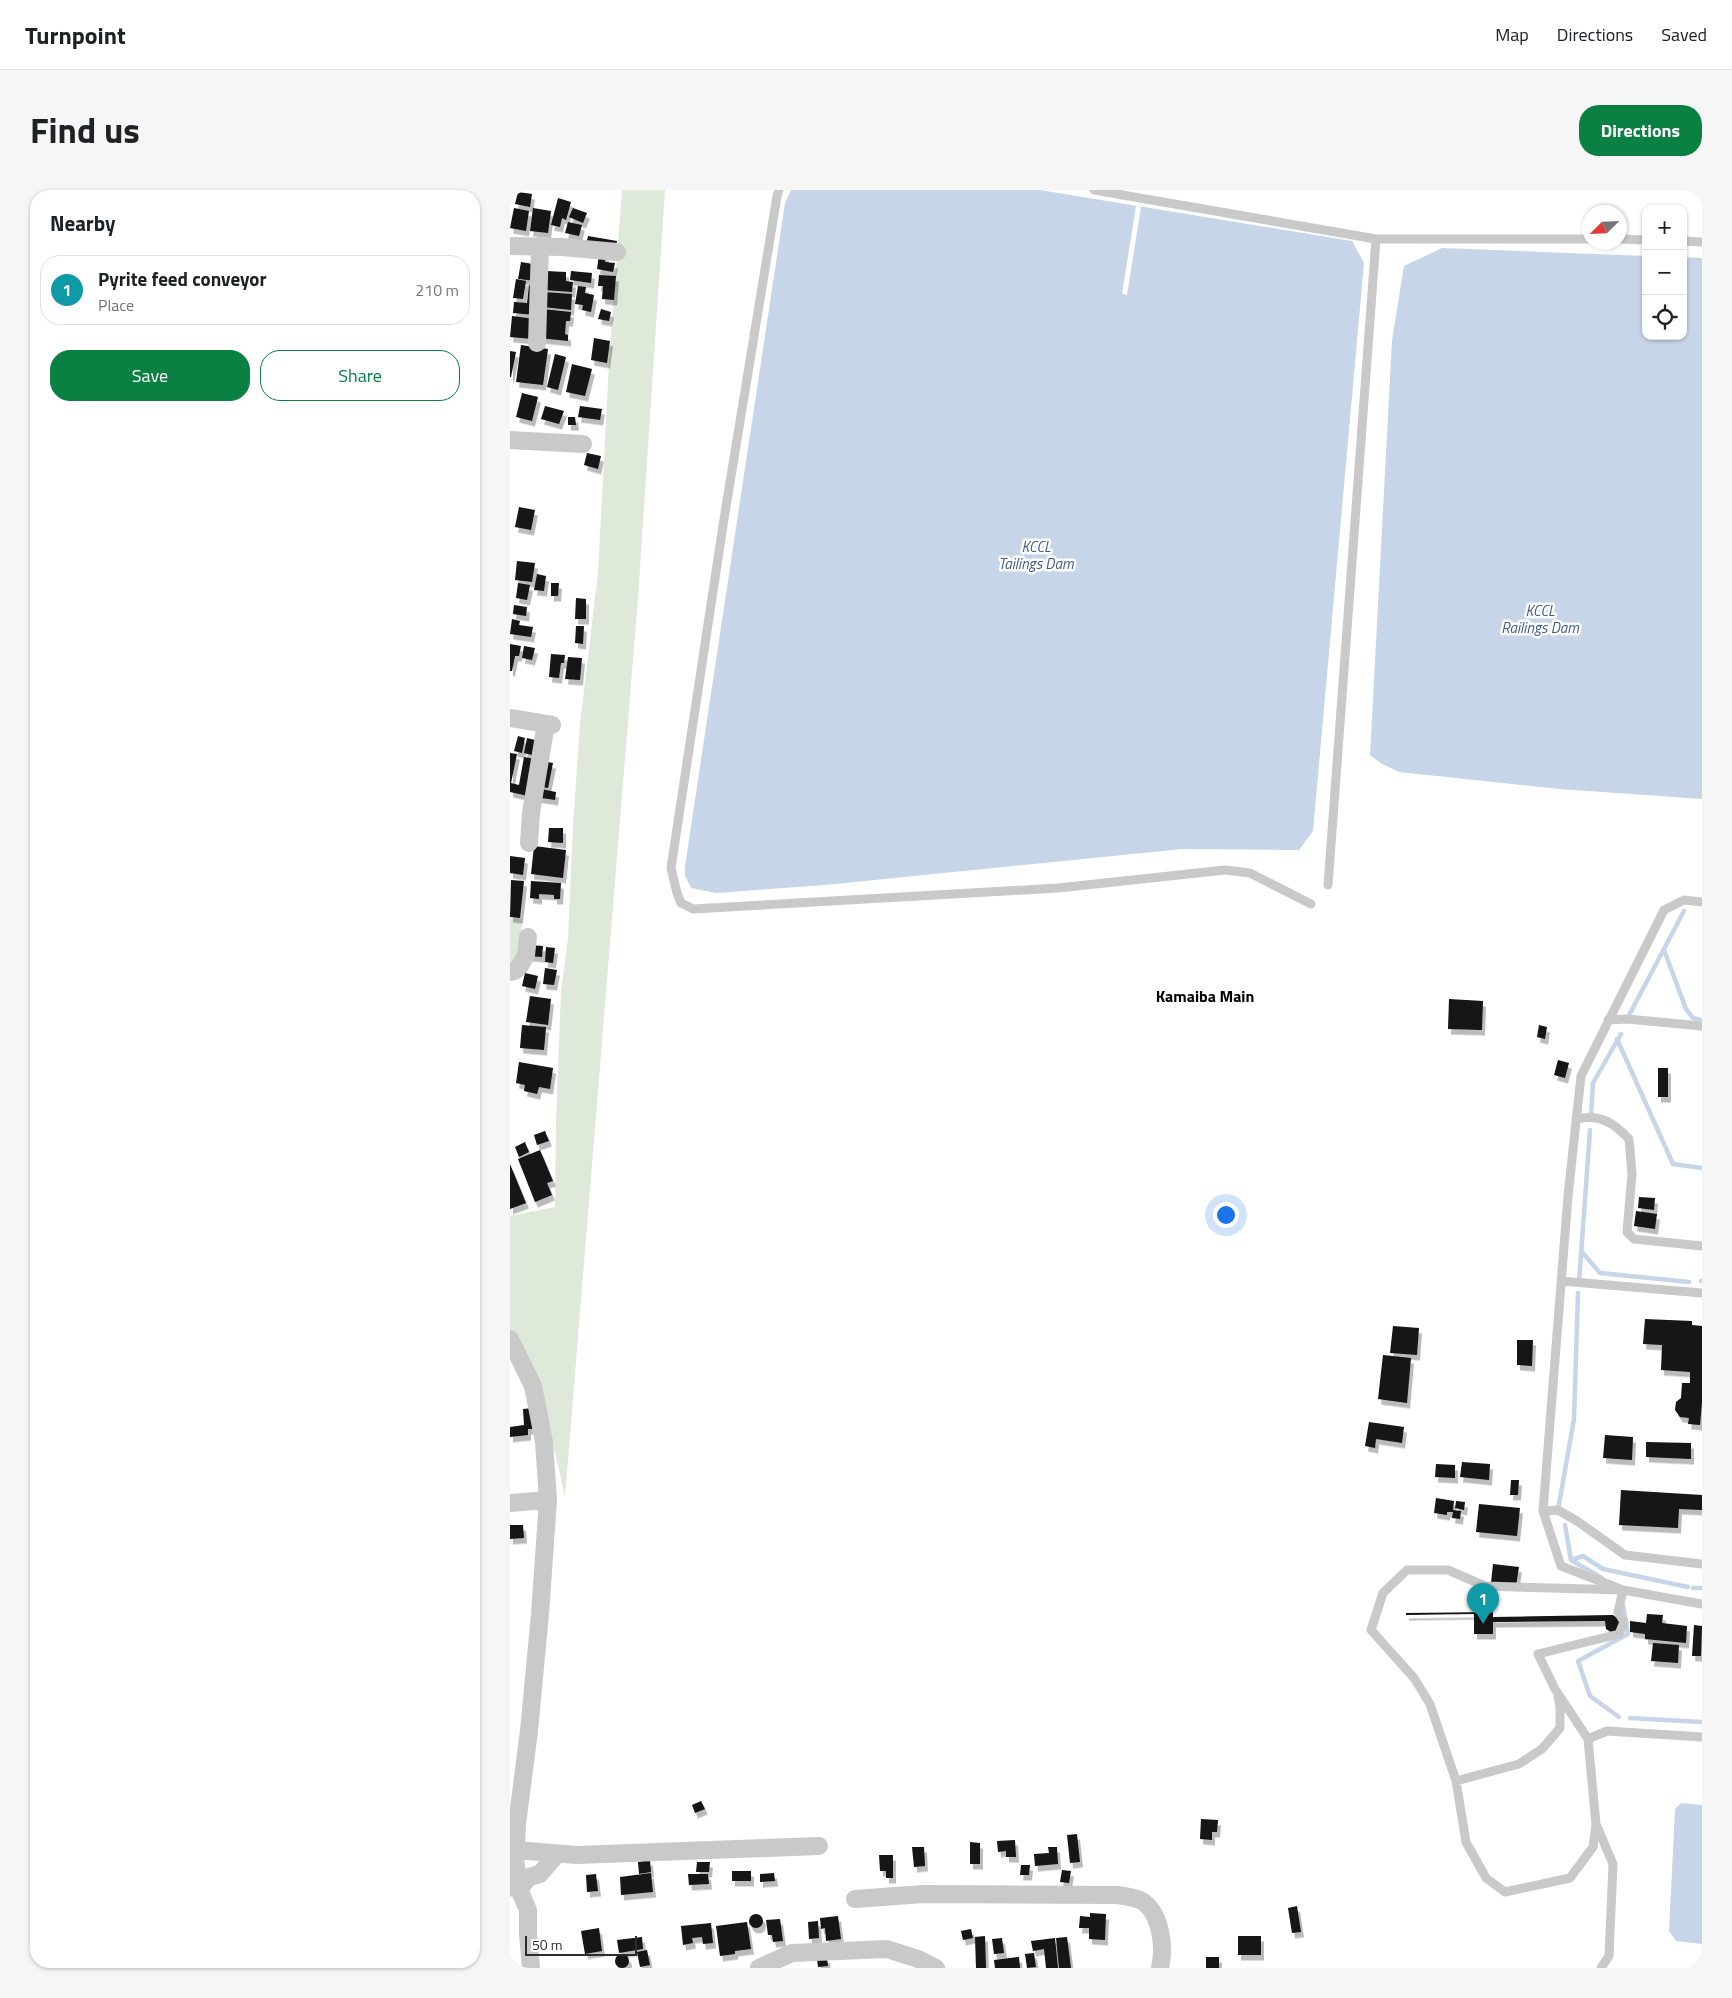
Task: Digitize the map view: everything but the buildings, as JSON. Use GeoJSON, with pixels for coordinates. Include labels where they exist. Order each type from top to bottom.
{"type":"FeatureCollection","features":[{"type":"Feature","properties":{"kind":"street"},"geometry":{"type":"LineString","coordinates":[[510,246],[562,246],[617,252]]}},
{"type":"Feature","properties":{"kind":"street"},"geometry":{"type":"LineString","coordinates":[[537,342],[540,246]]}},
{"type":"Feature","properties":{"kind":"street"},"geometry":{"type":"LineString","coordinates":[[510,440],[583,444]]}},
{"type":"Feature","properties":{"kind":"street"},"geometry":{"type":"LineString","coordinates":[[510,718],[549,724],[531,813],[529,843]]}},
{"type":"Feature","properties":{"kind":"street"},"geometry":{"type":"LineString","coordinates":[[510,972],[515,972],[523,961],[528,937]]}},
{"type":"Feature","properties":{"kind":"street"},"geometry":{"type":"LineString","coordinates":[[510,1339],[533,1386],[544,1442],[548,1500],[539,1624],[515,1850],[515,1888],[528,1910],[531,1968]]}},
{"type":"Feature","properties":{"kind":"street"},"geometry":{"type":"LineString","coordinates":[[510,1503],[548,1500]]}},
{"type":"Feature","properties":{"kind":"street"},"geometry":{"type":"LineString","coordinates":[[515,1850],[556,1854],[653,1853],[819,1846]]}},
{"type":"Feature","properties":{"kind":"street"},"geometry":{"type":"LineString","coordinates":[[515,1888],[529,1877],[540,1874],[556,1854]]}},
{"type":"Feature","properties":{"kind":"street"},"geometry":{"type":"LineString","coordinates":[[855,1899],[924,1894],[1117,1895],[1132,1897],[1142,1901],[1156,1921],[1162,1949],[1160,1968]]}},
{"type":"Feature","properties":{"kind":"street"},"geometry":{"type":"LineString","coordinates":[[760,1968],[792,1954],[887,1949],[918,1959],[936,1968]]}},
{"type":"Feature","properties":{"kind":"lane"},"geometry":{"type":"LineString","coordinates":[[780,190],[777,196],[724,519],[671,868],[681,903],[694,909],[835,902],[1058,888],[1225,870],[1250,873],[1311,904]]}},
{"type":"Feature","properties":{"kind":"lane"},"geometry":{"type":"LineString","coordinates":[[1094,190],[1376,239],[1582,239]]}},
{"type":"Feature","properties":{"kind":"lane"},"geometry":{"type":"LineString","coordinates":[[1328,885],[1376,239]]}},
{"type":"Feature","properties":{"kind":"lane"},"geometry":{"type":"LineString","coordinates":[[1627,239],[1642,240]]}},
{"type":"Feature","properties":{"kind":"lane"},"geometry":{"type":"LineString","coordinates":[[1687,241],[1702,242]]}},
{"type":"Feature","properties":{"kind":"lane"},"geometry":{"type":"LineString","coordinates":[[1624,1590],[1561,1566],[1543,1511],[1576,1119],[1581,1076],[1664,910],[1684,900],[1702,902]]}},
{"type":"Feature","properties":{"kind":"lane"},"geometry":{"type":"LineString","coordinates":[[1608,1020],[1702,1026]]}},
{"type":"Feature","properties":{"kind":"lane"},"geometry":{"type":"LineString","coordinates":[[1576,1119],[1591,1116],[1617,1127],[1629,1139],[1632,1174],[1627,1232],[1634,1239],[1702,1246]]}},
{"type":"Feature","properties":{"kind":"lane"},"geometry":{"type":"LineString","coordinates":[[1561,1281],[1702,1293]]}},
{"type":"Feature","properties":{"kind":"lane"},"geometry":{"type":"LineString","coordinates":[[1543,1511],[1558,1510],[1577,1520],[1625,1555],[1702,1564]]}},
{"type":"Feature","properties":{"kind":"lane"},"geometry":{"type":"LineString","coordinates":[[1555,1690],[1588,1739],[1596,1824],[1593,1847],[1570,1878],[1505,1892],[1486,1878],[1466,1842],[1456,1781],[1430,1704],[1414,1678],[1371,1630],[1383,1593],[1407,1570],[1448,1570],[1485,1586],[1624,1590],[1702,1604]]}},
{"type":"Feature","properties":{"kind":"lane"},"geometry":{"type":"LineString","coordinates":[[1456,1781],[1519,1764],[1542,1749],[1560,1728],[1560,1706],[1555,1690],[1538,1654],[1619,1634],[1624,1622],[1618,1612],[1624,1590]]}},
{"type":"Feature","properties":{"kind":"lane"},"geometry":{"type":"LineString","coordinates":[[1588,1739],[1607,1731],[1702,1737]]}},
{"type":"Feature","properties":{"kind":"lane"},"geometry":{"type":"LineString","coordinates":[[1596,1824],[1614,1864],[1609,1956],[1601,1968]]}},
{"type":"Feature","properties":{"kind":"green space"},"geometry":{"type":"Polygon","coordinates":[[[622,190],[665,190],[638,599],[565,1497],[555,1452],[532,1381],[510,1330],[510,1216],[555,1207],[561,991],[568,938],[580,724],[598,573],[609,363],[622,190]]]}},
{"type":"Feature","properties":{"kind":"green space"},"geometry":{"type":"Polygon","coordinates":[[[510,918],[522,919],[523,948],[510,965],[510,918]]]}},
{"type":"Feature","properties":{"kind":"water","name":"KCCL Tailings Dam"},"geometry":{"type":"Polygon","coordinates":[[[791,190],[1040,190],[1352,241],[1364,263],[1313,831],[1299,850],[1182,849],[825,885],[716,893],[691,888],[685,876],[685,866],[785,203],[791,190]]]}},
{"type":"Feature","properties":{"kind":"water","name":"KCCL Railings Dam"},"geometry":{"type":"Polygon","coordinates":[[[1442,248],[1642,256],[1642,340],[1687,340],[1687,257],[1702,258],[1702,799],[1560,789],[1399,772],[1382,764],[1370,755],[1392,340],[1404,266],[1442,248]]]}},
{"type":"Feature","properties":{"kind":"water"},"geometry":{"type":"Polygon","coordinates":[[[1681,1803],[1702,1805],[1702,1944],[1676,1941],[1669,1931],[1675,1809],[1681,1803]]]}},
{"type":"Feature","properties":{"kind":"pier"},"geometry":{"type":"Polygon","coordinates":[[[1136,206],[1141,207],[1127,295],[1122,294],[1136,206]]]}},
{"type":"Feature","properties":{"kind":"waterway"},"geometry":{"type":"LineString","coordinates":[[1627,1019],[1684,911]]}},
{"type":"Feature","properties":{"kind":"waterway"},"geometry":{"type":"LineString","coordinates":[[1664,950],[1686,1009],[1693,1018],[1702,1020]]}},
{"type":"Feature","properties":{"kind":"waterway"},"geometry":{"type":"LineString","coordinates":[[1591,1116],[1593,1083],[1621,1034]]}},
{"type":"Feature","properties":{"kind":"waterway"},"geometry":{"type":"LineString","coordinates":[[1617,1039],[1673,1164],[1702,1168]]}},
{"type":"Feature","properties":{"kind":"waterway"},"geometry":{"type":"LineString","coordinates":[[1579,1283],[1590,1130]]}},
{"type":"Feature","properties":{"kind":"waterway"},"geometry":{"type":"LineString","coordinates":[[1582,1252],[1600,1273],[1689,1282]]}},
{"type":"Feature","properties":{"kind":"waterway"},"geometry":{"type":"LineString","coordinates":[[1558,1510],[1574,1419],[1578,1293]]}},
{"type":"Feature","properties":{"kind":"waterway"},"geometry":{"type":"LineString","coordinates":[[1565,1525],[1571,1560],[1602,1578]]}},
{"type":"Feature","properties":{"kind":"waterway"},"geometry":{"type":"LineString","coordinates":[[1571,1560],[1583,1556],[1603,1569],[1688,1587]]}},
{"type":"Feature","properties":{"kind":"waterway"},"geometry":{"type":"LineString","coordinates":[[1693,1588],[1702,1588]]}},
{"type":"Feature","properties":{"kind":"waterway"},"geometry":{"type":"LineString","coordinates":[[1619,1717],[1590,1696],[1578,1661],[1628,1634],[1623,1605]]}},
{"type":"Feature","properties":{"kind":"waterway"},"geometry":{"type":"LineString","coordinates":[[1630,1718],[1702,1722]]}},
{"type":"Feature","properties":{"kind":"place","name":"Pyrite feed conveyor"},"geometry":{"type":"Point","coordinates":[1483,1624]}},
{"type":"Feature","properties":{"kind":"district","name":"Kamaiba Main"},"geometry":{"type":"Point","coordinates":[1205,996]}}]}
